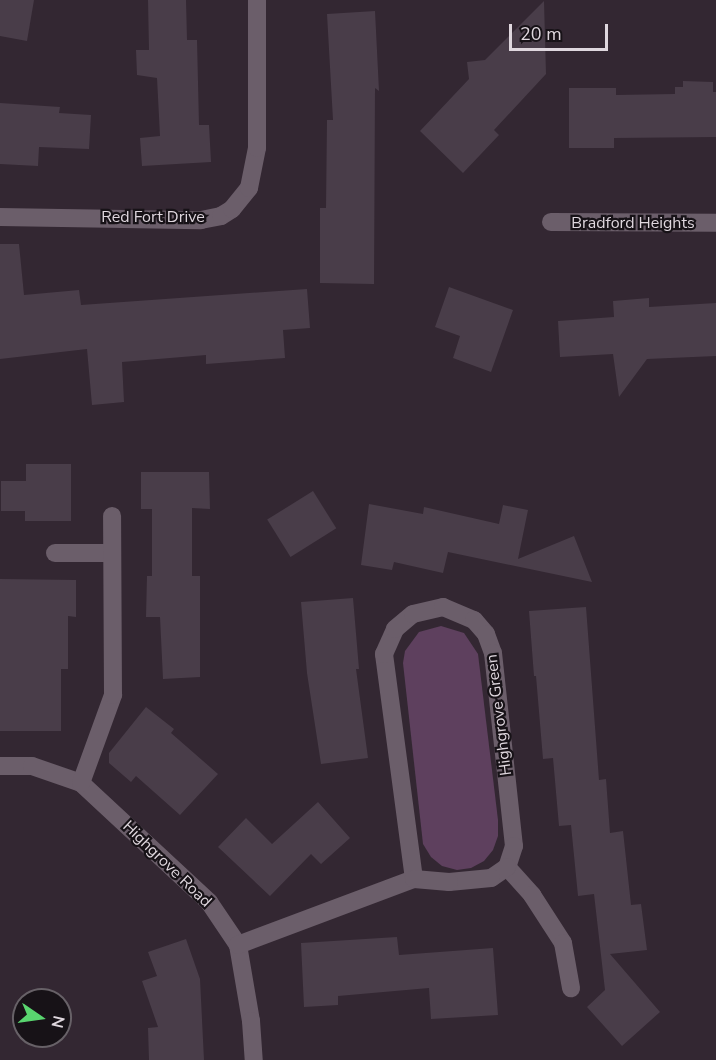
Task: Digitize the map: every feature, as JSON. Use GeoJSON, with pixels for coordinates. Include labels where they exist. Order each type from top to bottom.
{"type":"FeatureCollection","features":[{"type":"Feature","properties":{"kind":"street","name":"Red Fort Drive"},"geometry":{"type":"LineString","coordinates":[[0,217],[201,220],[221,216],[232,209],[249,188],[257,147],[257,0]]}},
{"type":"Feature","properties":{"kind":"street","name":"Bradford Heights"},"geometry":{"type":"LineString","coordinates":[[551,222],[716,223]]}},
{"type":"Feature","properties":{"kind":"street"},"geometry":{"type":"LineString","coordinates":[[81,783],[113,695],[112,516]]}},
{"type":"Feature","properties":{"kind":"street"},"geometry":{"type":"LineString","coordinates":[[55,553],[112,553]]}},
{"type":"Feature","properties":{"kind":"street","name":"Highgrove Green"},"geometry":{"type":"LineString","coordinates":[[414,879],[384,654],[395,629],[413,614],[443,608],[474,620],[486,634],[493,653],[514,846],[507,867]]}},
{"type":"Feature","properties":{"kind":"street","name":"Highgrove Road"},"geometry":{"type":"LineString","coordinates":[[0,766],[33,766],[81,783],[209,902],[238,945],[251,1021],[254,1060]]}},
{"type":"Feature","properties":{"kind":"street"},"geometry":{"type":"LineString","coordinates":[[238,945],[414,879],[449,882],[491,878],[507,867],[532,895],[563,943],[571,988]]}},
{"type":"Feature","properties":{"kind":"shaded area"},"geometry":{"type":"Polygon","coordinates":[[[441,626],[464,633],[478,654],[498,820],[498,836],[493,850],[484,861],[471,868],[457,870],[442,866],[431,857],[423,844],[403,663],[405,651],[419,632],[441,626]]]}},
{"type":"Feature","properties":{"kind":"building"},"geometry":{"type":"Polygon","coordinates":[[[0,0],[34,0],[27,41],[0,36],[0,0]]]}},
{"type":"Feature","properties":{"kind":"building"},"geometry":{"type":"Polygon","coordinates":[[[148,0],[186,0],[187,40],[197,40],[199,125],[209,125],[211,162],[142,166],[140,138],[160,136],[157,78],[137,75],[136,50],[149,50],[148,0]]]}},
{"type":"Feature","properties":{"kind":"building"},"geometry":{"type":"Polygon","coordinates":[[[544,1],[546,74],[494,130],[499,135],[463,173],[420,131],[469,79],[467,62],[485,60],[544,1]]]}},
{"type":"Feature","properties":{"kind":"building"},"geometry":{"type":"Polygon","coordinates":[[[375,11],[379,91],[375,88],[374,284],[320,283],[320,208],[326,208],[327,120],[333,120],[327,14],[375,11]]]}},
{"type":"Feature","properties":{"kind":"building"},"geometry":{"type":"Polygon","coordinates":[[[683,81],[713,82],[713,92],[716,92],[716,137],[614,138],[614,148],[569,148],[569,88],[616,88],[616,95],[675,94],[675,87],[683,87],[683,81]]]}},
{"type":"Feature","properties":{"kind":"building"},"geometry":{"type":"Polygon","coordinates":[[[0,103],[60,107],[59,113],[91,115],[89,149],[39,147],[38,166],[0,164],[0,103]]]}},
{"type":"Feature","properties":{"kind":"building"},"geometry":{"type":"Polygon","coordinates":[[[0,244],[19,244],[24,295],[79,290],[81,305],[307,289],[310,328],[283,330],[285,358],[206,364],[206,355],[122,362],[124,402],[92,405],[87,349],[0,359],[0,244]]]}},
{"type":"Feature","properties":{"kind":"building"},"geometry":{"type":"Polygon","coordinates":[[[449,287],[513,310],[491,372],[453,358],[460,336],[435,327],[449,287]]]}},
{"type":"Feature","properties":{"kind":"building"},"geometry":{"type":"Polygon","coordinates":[[[649,298],[649,307],[716,303],[716,356],[647,359],[619,397],[613,354],[560,357],[558,321],[614,317],[613,301],[649,298]]]}},
{"type":"Feature","properties":{"kind":"building"},"geometry":{"type":"Polygon","coordinates":[[[26,464],[71,464],[71,521],[25,521],[25,511],[1,511],[1,481],[26,481],[26,464]]]}},
{"type":"Feature","properties":{"kind":"building"},"geometry":{"type":"Polygon","coordinates":[[[141,472],[209,472],[210,509],[192,508],[192,576],[200,576],[200,677],[163,679],[160,617],[146,617],[147,576],[152,576],[152,509],[141,509],[141,472]]]}},
{"type":"Feature","properties":{"kind":"building"},"geometry":{"type":"Polygon","coordinates":[[[313,491],[336,528],[291,557],[267,520],[313,491]]]}},
{"type":"Feature","properties":{"kind":"building"},"geometry":{"type":"Polygon","coordinates":[[[369,504],[423,514],[424,507],[499,524],[503,505],[528,510],[518,559],[574,536],[592,582],[448,552],[443,573],[394,562],[392,570],[361,565],[369,504]]]}},
{"type":"Feature","properties":{"kind":"building"},"geometry":{"type":"Polygon","coordinates":[[[0,579],[76,580],[76,617],[68,616],[68,669],[61,669],[61,731],[0,731],[0,579]]]}},
{"type":"Feature","properties":{"kind":"building"},"geometry":{"type":"Polygon","coordinates":[[[353,598],[359,669],[356,669],[368,758],[321,764],[307,673],[301,602],[353,598]]]}},
{"type":"Feature","properties":{"kind":"building"},"geometry":{"type":"Polygon","coordinates":[[[586,607],[599,780],[606,779],[610,833],[623,831],[631,905],[641,904],[647,950],[610,954],[660,1012],[622,1046],[587,1007],[605,990],[594,894],[578,896],[571,825],[559,826],[553,758],[543,759],[536,676],[534,676],[529,611],[586,607]]]}},
{"type":"Feature","properties":{"kind":"building"},"geometry":{"type":"Polygon","coordinates":[[[146,707],[174,729],[171,733],[218,774],[180,815],[136,776],[131,782],[109,763],[109,753],[146,707]]]}},
{"type":"Feature","properties":{"kind":"building"},"geometry":{"type":"Polygon","coordinates":[[[318,802],[350,838],[321,864],[311,854],[270,896],[218,847],[246,818],[272,844],[318,802]]]}},
{"type":"Feature","properties":{"kind":"building"},"geometry":{"type":"Polygon","coordinates":[[[397,937],[399,955],[493,948],[498,1015],[431,1019],[429,988],[338,996],[338,1005],[304,1007],[301,943],[397,937]]]}},
{"type":"Feature","properties":{"kind":"building"},"geometry":{"type":"Polygon","coordinates":[[[186,939],[200,979],[204,1060],[149,1060],[148,1028],[158,1027],[142,981],[157,976],[148,952],[186,939]]]}}]}
